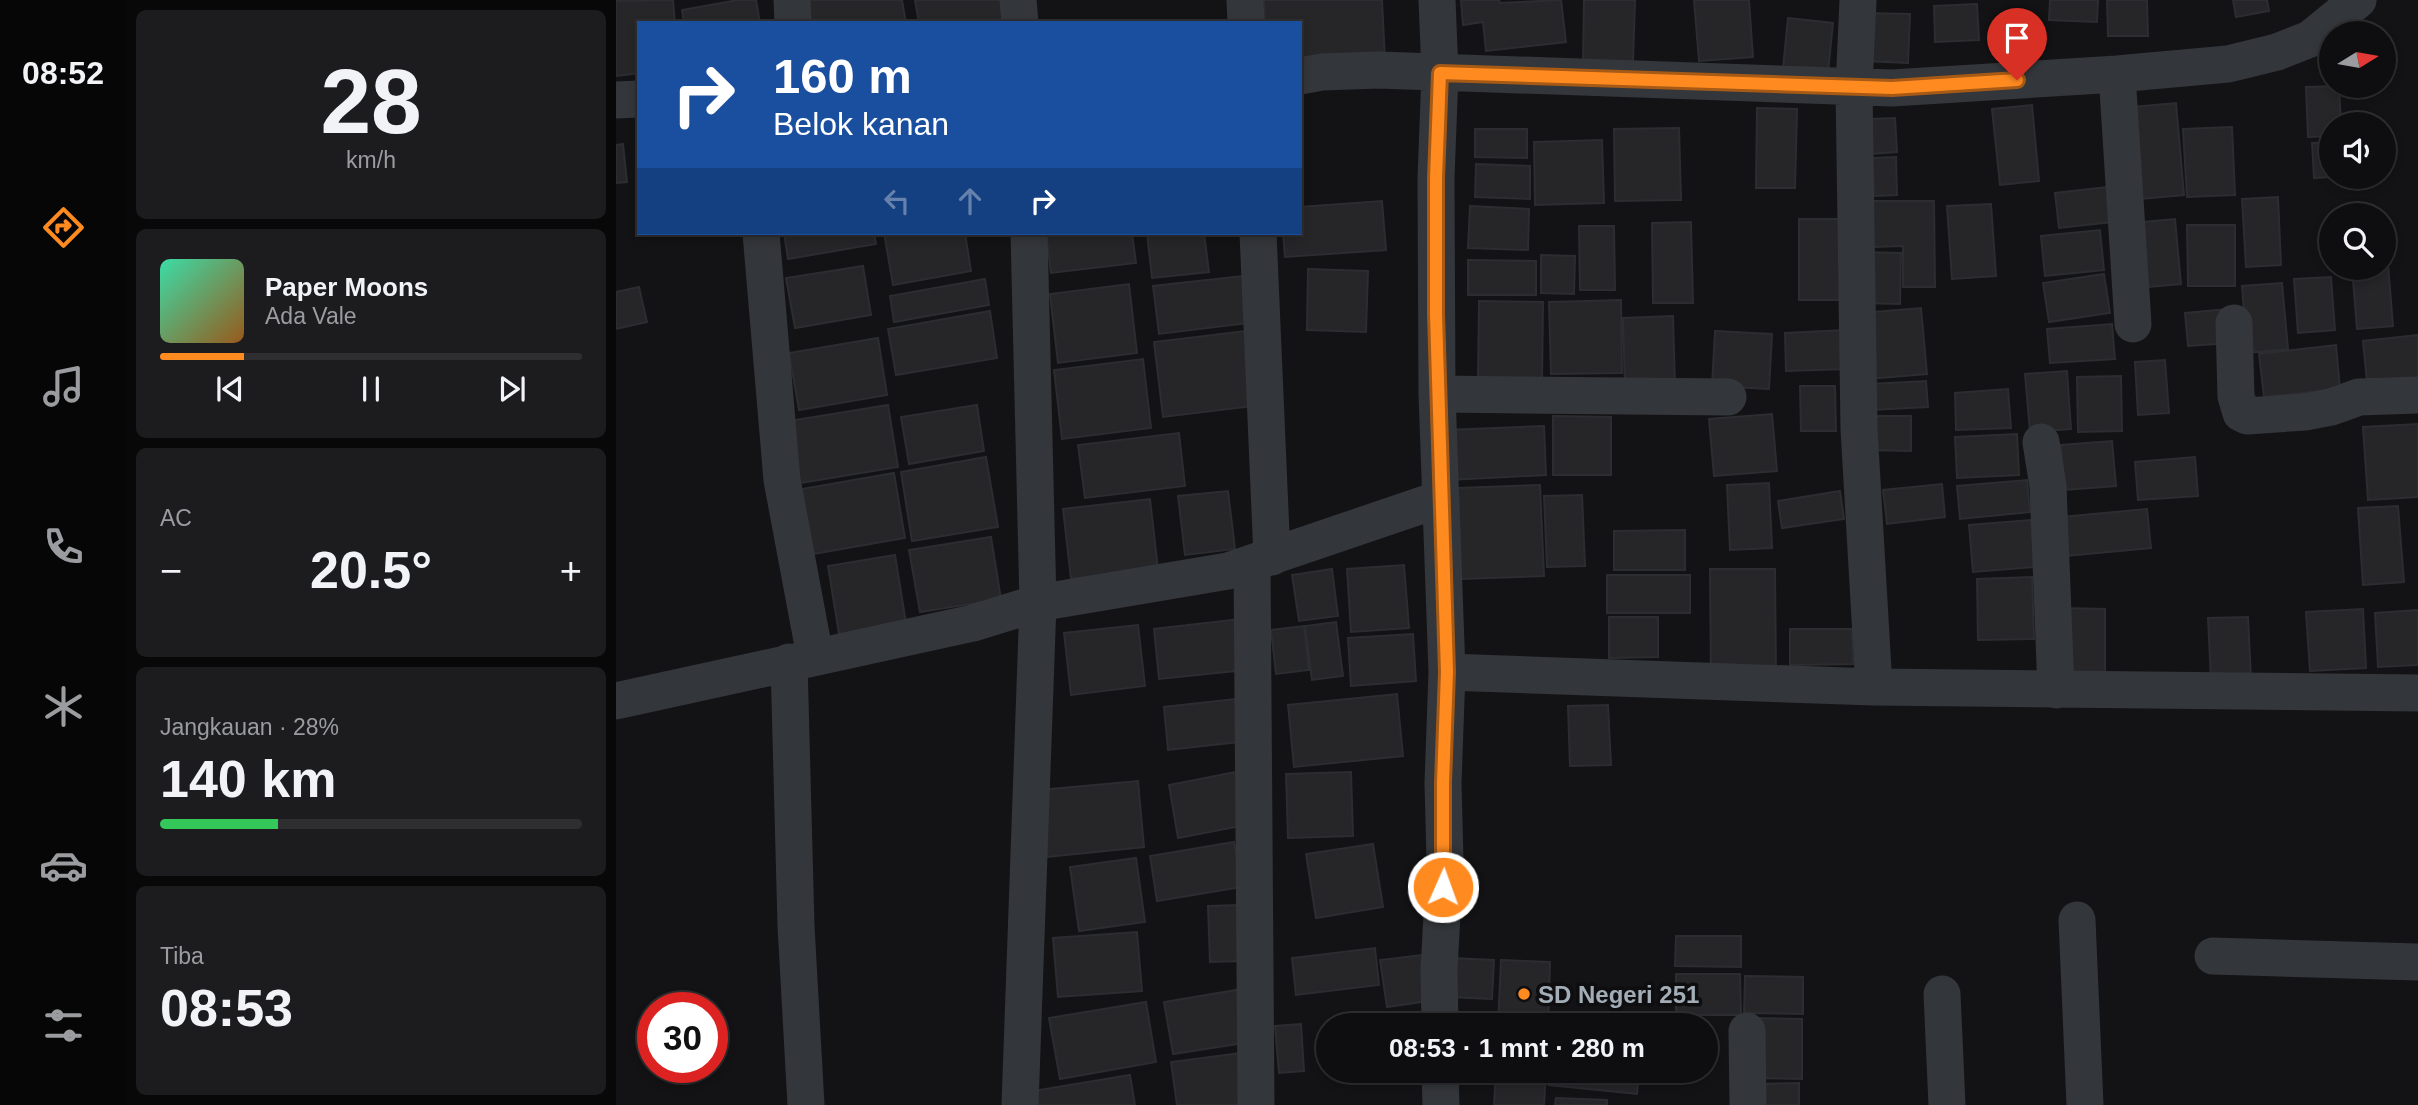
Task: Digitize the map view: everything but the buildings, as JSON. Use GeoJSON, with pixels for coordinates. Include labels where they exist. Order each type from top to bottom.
{"type":"FeatureCollection","features":[{"type":"Feature","properties":{"kind":"street"},"geometry":{"type":"LineString","coordinates":[[792,0],[793,21]]}},
{"type":"Feature","properties":{"kind":"street"},"geometry":{"type":"LineString","coordinates":[[1018,0],[1020,21]]}},
{"type":"Feature","properties":{"kind":"street"},"geometry":{"type":"LineString","coordinates":[[1245,0],[1246,21]]}},
{"type":"Feature","properties":{"kind":"street"},"geometry":{"type":"LineString","coordinates":[[1437,0],[1440,73],[1436,191],[1437,394],[1447,672],[1440,1013]]}},
{"type":"Feature","properties":{"kind":"street"},"geometry":{"type":"LineString","coordinates":[[1858,0],[1854,87],[1859,429],[1874,687]]}},
{"type":"Feature","properties":{"kind":"street"},"geometry":{"type":"LineString","coordinates":[[1302,76],[1322,72],[1379,70],[1892,88],[2117,75],[2228,64],[2277,52],[2310,39],[2358,0]]}},
{"type":"Feature","properties":{"kind":"street"},"geometry":{"type":"LineString","coordinates":[[2117,75],[2133,324]]}},
{"type":"Feature","properties":{"kind":"street"},"geometry":{"type":"LineString","coordinates":[[616,100],[637,99]]}},
{"type":"Feature","properties":{"kind":"street"},"geometry":{"type":"LineString","coordinates":[[761,235],[782,480],[802,659],[796,926],[806,1105]]}},
{"type":"Feature","properties":{"kind":"street"},"geometry":{"type":"LineString","coordinates":[[1020,1105],[1038,603],[1029,235]]}},
{"type":"Feature","properties":{"kind":"street"},"geometry":{"type":"LineString","coordinates":[[1256,1105],[1262,560],[1258,235]]}},
{"type":"Feature","properties":{"kind":"street"},"geometry":{"type":"LineString","coordinates":[[2234,323],[2236,396],[2241,412],[2246,416],[2305,412],[2331,407],[2359,397],[2418,395]]}},
{"type":"Feature","properties":{"kind":"street"},"geometry":{"type":"LineString","coordinates":[[1437,394],[1728,397]]}},
{"type":"Feature","properties":{"kind":"street"},"geometry":{"type":"LineString","coordinates":[[2041,442],[2048,486],[2056,690]]}},
{"type":"Feature","properties":{"kind":"street"},"geometry":{"type":"LineString","coordinates":[[616,701],[973,623],[1038,603],[1228,571],[1440,499]]}},
{"type":"Feature","properties":{"kind":"street"},"geometry":{"type":"LineString","coordinates":[[1447,672],[1874,687],[2418,692]]}},
{"type":"Feature","properties":{"kind":"street"},"geometry":{"type":"LineString","coordinates":[[2077,920],[2085,1105]]}},
{"type":"Feature","properties":{"kind":"street"},"geometry":{"type":"LineString","coordinates":[[2213,956],[2418,962]]}},
{"type":"Feature","properties":{"kind":"street"},"geometry":{"type":"LineString","coordinates":[[1942,994],[1947,1105]]}},
{"type":"Feature","properties":{"kind":"street"},"geometry":{"type":"LineString","coordinates":[[1747,1031],[1748,1105]]}},
{"type":"Feature","properties":{"kind":"place","name":"SD Negeri 251"},"geometry":{"type":"Point","coordinates":[1524,994]}},
{"type":"Feature","properties":{"kind":"route"},"geometry":{"type":"LineString","coordinates":[[1443,887],[1447,672],[1436,314],[1436,178],[1440,73],[1892,88],[2017,80]]}}]}
